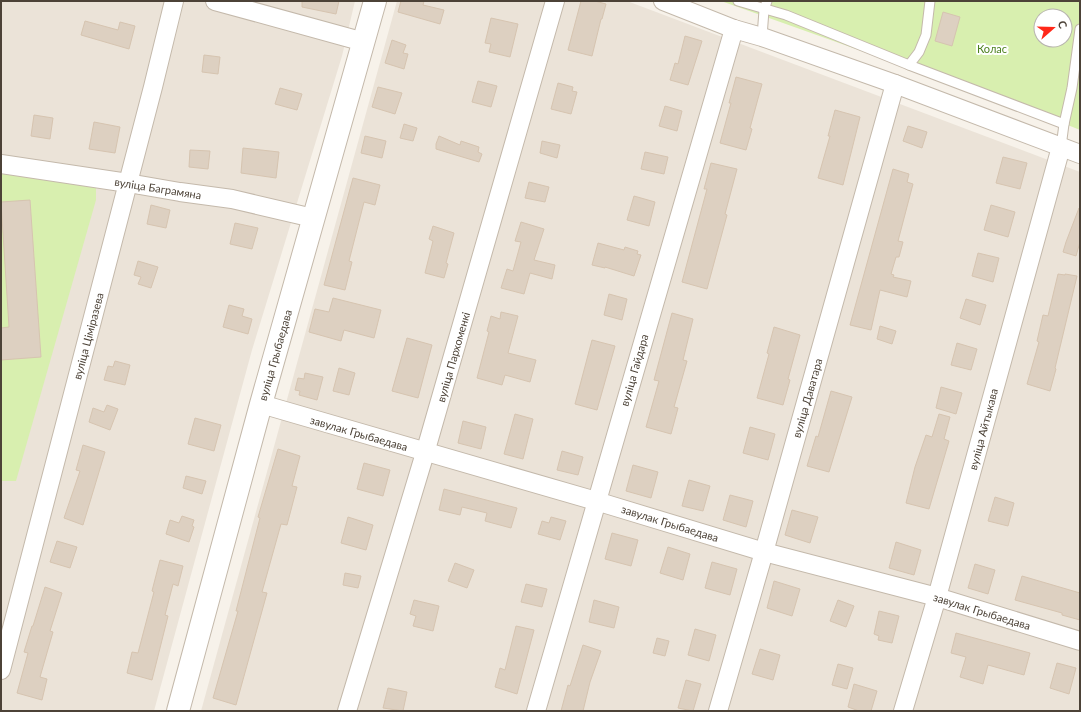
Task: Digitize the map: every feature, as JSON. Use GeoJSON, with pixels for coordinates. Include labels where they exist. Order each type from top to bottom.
{"type":"FeatureCollection","features":[{"type":"Feature","properties":{"kind":"street","name":"вуліца Ціміразева"},"geometry":{"type":"LineString","coordinates":[[1,670],[174,1]]}},
{"type":"Feature","properties":{"kind":"street"},"geometry":{"type":"LineString","coordinates":[[215,1],[364,42]]}},
{"type":"Feature","properties":{"kind":"street","name":"вуліца Грыбаедава"},"geometry":{"type":"LineString","coordinates":[[178,711],[261,404],[375,1]]}},
{"type":"Feature","properties":{"kind":"street","name":"вуліца Пархоменкі"},"geometry":{"type":"LineString","coordinates":[[347,711],[425,453],[555,1]]}},
{"type":"Feature","properties":{"kind":"street"},"geometry":{"type":"LineString","coordinates":[[663,1],[734,29],[762,37],[895,84],[1080,154]]}},
{"type":"Feature","properties":{"kind":"street","name":"вуліца Гайдара"},"geometry":{"type":"LineString","coordinates":[[536,711],[734,29]]}},
{"type":"Feature","properties":{"kind":"street","name":"вуліца Даватара"},"geometry":{"type":"LineString","coordinates":[[718,711],[895,84]]}},
{"type":"Feature","properties":{"kind":"street","name":"вуліца Айтыкава"},"geometry":{"type":"LineString","coordinates":[[903,711],[937,597],[1061,147]]}},
{"type":"Feature","properties":{"kind":"street","name":"вуліца Баграмяна"},"geometry":{"type":"LineString","coordinates":[[1,164],[232,199],[314,218]]}},
{"type":"Feature","properties":{"kind":"street","name":"завулак Грыбаедава"},"geometry":{"type":"LineString","coordinates":[[261,404],[425,453],[596,501],[764,552],[937,597],[1080,641]]}},
{"type":"Feature","properties":{"kind":"lane"},"geometry":{"type":"LineString","coordinates":[[738,1],[766,5],[786,15],[909,65],[1064,124]]}},
{"type":"Feature","properties":{"kind":"lane"},"geometry":{"type":"LineString","coordinates":[[909,65],[919,52],[926,35],[930,1]]}},
{"type":"Feature","properties":{"kind":"lane"},"geometry":{"type":"LineString","coordinates":[[762,37],[766,5]]}},
{"type":"Feature","properties":{"kind":"lane"},"geometry":{"type":"LineString","coordinates":[[1061,147],[1064,124],[1072,88],[1080,29]]}},
{"type":"Feature","properties":{"kind":"shaded area"},"geometry":{"type":"Polygon","coordinates":[[[1,1],[355,1],[342,56],[252,350],[154,711],[1,711],[1,1]]]}},
{"type":"Feature","properties":{"kind":"shaded area"},"geometry":{"type":"Polygon","coordinates":[[[397,1],[627,1],[1080,172],[1080,711],[201,711],[397,1]]]}},
{"type":"Feature","properties":{"kind":"green space","name":"Колас"},"geometry":{"type":"Polygon","coordinates":[[[721,1],[1080,1],[1080,130],[1058,121],[721,1]]]}},
{"type":"Feature","properties":{"kind":"green space"},"geometry":{"type":"Polygon","coordinates":[[[1,174],[96,184],[96,200],[16,481],[1,481],[1,174]]]}},
{"type":"Feature","properties":{"kind":"building"},"geometry":{"type":"Polygon","coordinates":[[[302,1],[339,1],[336,14],[302,7],[302,1]]]}},
{"type":"Feature","properties":{"kind":"building"},"geometry":{"type":"Polygon","coordinates":[[[401,1],[424,1],[423,5],[444,10],[440,24],[398,12],[401,1]]]}},
{"type":"Feature","properties":{"kind":"building"},"geometry":{"type":"Polygon","coordinates":[[[581,1],[595,1],[606,4],[592,56],[568,50],[581,1]]]}},
{"type":"Feature","properties":{"kind":"building"},"geometry":{"type":"Polygon","coordinates":[[[943,12],[960,17],[952,46],[935,41],[943,12]]]}},
{"type":"Feature","properties":{"kind":"building"},"geometry":{"type":"Polygon","coordinates":[[[491,18],[518,24],[510,57],[489,52],[491,44],[485,43],[491,18]]]}},
{"type":"Feature","properties":{"kind":"building"},"geometry":{"type":"Polygon","coordinates":[[[85,21],[118,30],[120,22],[135,26],[129,49],[81,35],[85,21]]]}},
{"type":"Feature","properties":{"kind":"building"},"geometry":{"type":"Polygon","coordinates":[[[685,36],[702,41],[688,85],[670,80],[675,63],[678,64],[685,36]]]}},
{"type":"Feature","properties":{"kind":"building"},"geometry":{"type":"Polygon","coordinates":[[[392,40],[406,45],[403,53],[408,54],[404,69],[385,63],[392,40]]]}},
{"type":"Feature","properties":{"kind":"building"},"geometry":{"type":"Polygon","coordinates":[[[204,55],[220,57],[218,74],[202,72],[204,55]]]}},
{"type":"Feature","properties":{"kind":"building"},"geometry":{"type":"Polygon","coordinates":[[[736,77],[762,84],[750,128],[752,129],[746,150],[720,143],[731,103],[729,103],[736,77]]]}},
{"type":"Feature","properties":{"kind":"building"},"geometry":{"type":"Polygon","coordinates":[[[478,81],[497,86],[491,107],[472,102],[478,81]]]}},
{"type":"Feature","properties":{"kind":"building"},"geometry":{"type":"Polygon","coordinates":[[[558,83],[573,87],[572,91],[577,92],[571,114],[551,109],[558,83]]]}},
{"type":"Feature","properties":{"kind":"building"},"geometry":{"type":"Polygon","coordinates":[[[378,87],[402,93],[395,114],[372,107],[378,87]]]}},
{"type":"Feature","properties":{"kind":"building"},"geometry":{"type":"Polygon","coordinates":[[[280,88],[302,94],[297,110],[275,104],[280,88]]]}},
{"type":"Feature","properties":{"kind":"building"},"geometry":{"type":"Polygon","coordinates":[[[665,106],[682,111],[677,131],[659,126],[665,106]]]}},
{"type":"Feature","properties":{"kind":"building"},"geometry":{"type":"Polygon","coordinates":[[[835,110],[860,117],[843,185],[818,178],[830,136],[828,136],[835,110]]]}},
{"type":"Feature","properties":{"kind":"building"},"geometry":{"type":"Polygon","coordinates":[[[34,115],[53,118],[50,139],[31,136],[34,115]]]}},
{"type":"Feature","properties":{"kind":"building"},"geometry":{"type":"Polygon","coordinates":[[[94,122],[120,127],[115,153],[89,149],[94,122]]]}},
{"type":"Feature","properties":{"kind":"building"},"geometry":{"type":"Polygon","coordinates":[[[404,124],[417,128],[413,141],[400,138],[404,124]]]}},
{"type":"Feature","properties":{"kind":"building"},"geometry":{"type":"Polygon","coordinates":[[[908,126],[927,132],[922,148],[903,141],[908,126]]]}},
{"type":"Feature","properties":{"kind":"building"},"geometry":{"type":"Polygon","coordinates":[[[365,136],[386,141],[382,158],[361,153],[365,136]]]}},
{"type":"Feature","properties":{"kind":"building"},"geometry":{"type":"Polygon","coordinates":[[[439,136],[460,145],[461,141],[479,147],[478,152],[482,154],[479,162],[436,149],[439,136]]]}},
{"type":"Feature","properties":{"kind":"building"},"geometry":{"type":"Polygon","coordinates":[[[542,141],[560,145],[557,158],[540,153],[542,141]]]}},
{"type":"Feature","properties":{"kind":"building"},"geometry":{"type":"Polygon","coordinates":[[[243,148],[279,152],[276,178],[241,173],[243,148]]]}},
{"type":"Feature","properties":{"kind":"building"},"geometry":{"type":"Polygon","coordinates":[[[190,150],[210,151],[208,169],[189,167],[190,150]]]}},
{"type":"Feature","properties":{"kind":"building"},"geometry":{"type":"Polygon","coordinates":[[[645,152],[668,157],[664,174],[641,169],[645,152]]]}},
{"type":"Feature","properties":{"kind":"building"},"geometry":{"type":"Polygon","coordinates":[[[1003,157],[1027,163],[1020,189],[996,183],[1003,157]]]}},
{"type":"Feature","properties":{"kind":"building"},"geometry":{"type":"Polygon","coordinates":[[[711,163],[737,169],[725,214],[727,215],[707,289],[682,282],[707,189],[704,189],[711,163]]]}},
{"type":"Feature","properties":{"kind":"building"},"geometry":{"type":"Polygon","coordinates":[[[893,169],[909,174],[907,182],[913,184],[898,241],[903,242],[899,257],[896,257],[891,274],[894,275],[893,277],[911,281],[907,297],[880,290],[871,330],[850,325],[893,169]]]}},
{"type":"Feature","properties":{"kind":"building"},"geometry":{"type":"Polygon","coordinates":[[[353,178],[380,185],[375,205],[364,202],[349,261],[352,262],[345,290],[324,285],[353,178]]]}},
{"type":"Feature","properties":{"kind":"building"},"geometry":{"type":"Polygon","coordinates":[[[529,182],[549,187],[545,202],[525,198],[529,182]]]}},
{"type":"Feature","properties":{"kind":"building"},"geometry":{"type":"Polygon","coordinates":[[[634,196],[655,202],[649,226],[627,220],[634,196]]]}},
{"type":"Feature","properties":{"kind":"building"},"geometry":{"type":"Polygon","coordinates":[[[30,200],[41,357],[1,360],[1,328],[9,327],[1,202],[30,200]]]}},
{"type":"Feature","properties":{"kind":"building"},"geometry":{"type":"Polygon","coordinates":[[[151,205],[170,210],[166,228],[147,224],[151,205]]]}},
{"type":"Feature","properties":{"kind":"building"},"geometry":{"type":"Polygon","coordinates":[[[991,205],[1015,212],[1008,237],[984,230],[991,205]]]}},
{"type":"Feature","properties":{"kind":"building"},"geometry":{"type":"Polygon","coordinates":[[[1079,208],[1080,242],[1076,256],[1063,252],[1079,208]]]}},
{"type":"Feature","properties":{"kind":"building"},"geometry":{"type":"Polygon","coordinates":[[[521,222],[544,229],[534,260],[555,265],[552,279],[530,273],[524,294],[501,288],[507,269],[513,271],[521,242],[515,241],[521,222]]]}},
{"type":"Feature","properties":{"kind":"building"},"geometry":{"type":"Polygon","coordinates":[[[235,223],[258,228],[252,249],[230,244],[235,223]]]}},
{"type":"Feature","properties":{"kind":"building"},"geometry":{"type":"Polygon","coordinates":[[[433,226],[454,233],[446,263],[448,264],[444,278],[425,273],[433,241],[429,239],[433,226]]]}},
{"type":"Feature","properties":{"kind":"building"},"geometry":{"type":"Polygon","coordinates":[[[598,243],[624,250],[625,247],[638,251],[637,254],[641,255],[634,276],[605,267],[592,265],[598,243]]]}},
{"type":"Feature","properties":{"kind":"building"},"geometry":{"type":"Polygon","coordinates":[[[978,253],[999,258],[993,282],[972,276],[978,253]]]}},
{"type":"Feature","properties":{"kind":"building"},"geometry":{"type":"Polygon","coordinates":[[[138,261],[158,267],[151,288],[138,284],[141,277],[134,275],[138,261]]]}},
{"type":"Feature","properties":{"kind":"building"},"geometry":{"type":"Polygon","coordinates":[[[1058,274],[1077,276],[1050,391],[1027,384],[1039,342],[1037,341],[1043,315],[1048,316],[1058,274]]]}},
{"type":"Feature","properties":{"kind":"building"},"geometry":{"type":"Polygon","coordinates":[[[609,294],[627,299],[622,320],[604,315],[609,294]]]}},
{"type":"Feature","properties":{"kind":"building"},"geometry":{"type":"Polygon","coordinates":[[[333,298],[381,310],[374,338],[344,330],[341,341],[309,332],[315,309],[329,312],[333,298]]]}},
{"type":"Feature","properties":{"kind":"building"},"geometry":{"type":"Polygon","coordinates":[[[966,299],[986,305],[980,325],[960,318],[966,299]]]}},
{"type":"Feature","properties":{"kind":"building"},"geometry":{"type":"Polygon","coordinates":[[[229,305],[244,309],[242,316],[252,319],[248,334],[223,327],[229,305]]]}},
{"type":"Feature","properties":{"kind":"building"},"geometry":{"type":"Polygon","coordinates":[[[501,312],[518,316],[508,353],[536,360],[530,382],[505,375],[502,385],[477,378],[489,332],[487,331],[491,316],[500,319],[501,312]]]}},
{"type":"Feature","properties":{"kind":"building"},"geometry":{"type":"Polygon","coordinates":[[[672,313],[693,319],[683,360],[687,361],[674,407],[678,408],[671,434],[646,427],[659,381],[654,380],[672,313]]]}},
{"type":"Feature","properties":{"kind":"building"},"geometry":{"type":"Polygon","coordinates":[[[880,326],[896,331],[892,344],[877,339],[880,326]]]}},
{"type":"Feature","properties":{"kind":"building"},"geometry":{"type":"Polygon","coordinates":[[[774,327],[800,335],[788,379],[790,380],[783,405],[757,398],[769,354],[767,353],[774,327]]]}},
{"type":"Feature","properties":{"kind":"building"},"geometry":{"type":"Polygon","coordinates":[[[407,338],[432,345],[418,398],[392,391],[407,338]]]}},
{"type":"Feature","properties":{"kind":"building"},"geometry":{"type":"Polygon","coordinates":[[[592,340],[615,346],[597,410],[575,404],[592,340]]]}},
{"type":"Feature","properties":{"kind":"building"},"geometry":{"type":"Polygon","coordinates":[[[957,343],[977,349],[971,370],[951,365],[957,343]]]}},
{"type":"Feature","properties":{"kind":"building"},"geometry":{"type":"Polygon","coordinates":[[[115,361],[130,365],[125,385],[104,380],[108,366],[113,367],[115,361]]]}},
{"type":"Feature","properties":{"kind":"building"},"geometry":{"type":"Polygon","coordinates":[[[339,368],[355,373],[349,395],[333,391],[339,368]]]}},
{"type":"Feature","properties":{"kind":"building"},"geometry":{"type":"Polygon","coordinates":[[[305,373],[323,377],[317,400],[299,395],[300,391],[295,390],[298,378],[304,379],[305,373]]]}},
{"type":"Feature","properties":{"kind":"building"},"geometry":{"type":"Polygon","coordinates":[[[941,387],[962,393],[956,414],[936,408],[941,387]]]}},
{"type":"Feature","properties":{"kind":"building"},"geometry":{"type":"Polygon","coordinates":[[[831,391],[852,397],[829,472],[807,466],[816,436],[818,437],[831,391]]]}},
{"type":"Feature","properties":{"kind":"building"},"geometry":{"type":"Polygon","coordinates":[[[107,405],[118,409],[110,430],[89,422],[93,408],[104,412],[107,405]]]}},
{"type":"Feature","properties":{"kind":"building"},"geometry":{"type":"Polygon","coordinates":[[[515,414],[533,419],[523,459],[504,454],[515,414]]]}},
{"type":"Feature","properties":{"kind":"building"},"geometry":{"type":"Polygon","coordinates":[[[939,414],[950,417],[944,439],[949,441],[929,509],[906,503],[915,467],[926,435],[932,437],[939,414]]]}},
{"type":"Feature","properties":{"kind":"building"},"geometry":{"type":"Polygon","coordinates":[[[195,418],[221,425],[214,451],[188,444],[195,418]]]}},
{"type":"Feature","properties":{"kind":"building"},"geometry":{"type":"Polygon","coordinates":[[[463,421],[486,427],[481,449],[458,443],[463,421]]]}},
{"type":"Feature","properties":{"kind":"building"},"geometry":{"type":"Polygon","coordinates":[[[750,427],[775,434],[768,460],[743,453],[750,427]]]}},
{"type":"Feature","properties":{"kind":"building"},"geometry":{"type":"Polygon","coordinates":[[[83,445],[105,452],[83,525],[64,518],[80,471],[76,470],[83,445]]]}},
{"type":"Feature","properties":{"kind":"building"},"geometry":{"type":"Polygon","coordinates":[[[278,449],[300,456],[292,486],[297,487],[287,525],[281,524],[262,592],[267,593],[236,705],[213,698],[238,611],[236,611],[260,518],[258,517],[278,449]]]}},
{"type":"Feature","properties":{"kind":"building"},"geometry":{"type":"Polygon","coordinates":[[[562,451],[583,457],[578,475],[557,470],[562,451]]]}},
{"type":"Feature","properties":{"kind":"building"},"geometry":{"type":"Polygon","coordinates":[[[364,463],[390,470],[383,496],[357,489],[364,463]]]}},
{"type":"Feature","properties":{"kind":"building"},"geometry":{"type":"Polygon","coordinates":[[[633,465],[658,472],[651,498],[626,491],[633,465]]]}},
{"type":"Feature","properties":{"kind":"building"},"geometry":{"type":"Polygon","coordinates":[[[186,476],[206,481],[202,494],[183,488],[186,476]]]}},
{"type":"Feature","properties":{"kind":"building"},"geometry":{"type":"Polygon","coordinates":[[[689,480],[710,486],[703,511],[682,506],[689,480]]]}},
{"type":"Feature","properties":{"kind":"building"},"geometry":{"type":"Polygon","coordinates":[[[444,489],[517,508],[511,528],[485,521],[487,513],[462,507],[460,515],[439,510],[444,489]]]}},
{"type":"Feature","properties":{"kind":"building"},"geometry":{"type":"Polygon","coordinates":[[[730,495],[753,501],[746,527],[723,520],[730,495]]]}},
{"type":"Feature","properties":{"kind":"building"},"geometry":{"type":"Polygon","coordinates":[[[995,497],[1014,503],[1008,526],[988,521],[995,497]]]}},
{"type":"Feature","properties":{"kind":"building"},"geometry":{"type":"Polygon","coordinates":[[[792,510],[818,517],[810,543],[785,535],[792,510]]]}},
{"type":"Feature","properties":{"kind":"building"},"geometry":{"type":"Polygon","coordinates":[[[182,516],[194,520],[192,526],[194,527],[189,542],[166,534],[170,520],[179,523],[182,516]]]}},
{"type":"Feature","properties":{"kind":"building"},"geometry":{"type":"Polygon","coordinates":[[[348,517],[373,525],[366,550],[341,543],[348,517]]]}},
{"type":"Feature","properties":{"kind":"building"},"geometry":{"type":"Polygon","coordinates":[[[551,517],[566,521],[560,540],[538,534],[542,521],[549,523],[551,517]]]}},
{"type":"Feature","properties":{"kind":"building"},"geometry":{"type":"Polygon","coordinates":[[[612,533],[638,540],[631,566],[605,559],[612,533]]]}},
{"type":"Feature","properties":{"kind":"building"},"geometry":{"type":"Polygon","coordinates":[[[57,541],[77,547],[70,568],[50,562],[57,541]]]}},
{"type":"Feature","properties":{"kind":"building"},"geometry":{"type":"Polygon","coordinates":[[[896,542],[921,550],[914,575],[889,568],[896,542]]]}},
{"type":"Feature","properties":{"kind":"building"},"geometry":{"type":"Polygon","coordinates":[[[668,547],[690,554],[683,580],[660,573],[668,547]]]}},
{"type":"Feature","properties":{"kind":"building"},"geometry":{"type":"Polygon","coordinates":[[[160,560],[183,566],[178,586],[173,584],[165,615],[168,616],[152,680],[127,673],[132,652],[138,653],[154,592],[152,591],[160,560]]]}},
{"type":"Feature","properties":{"kind":"building"},"geometry":{"type":"Polygon","coordinates":[[[712,562],[737,569],[730,595],[705,588],[712,562]]]}},
{"type":"Feature","properties":{"kind":"building"},"geometry":{"type":"Polygon","coordinates":[[[455,563],[474,570],[467,588],[448,581],[455,563]]]}},
{"type":"Feature","properties":{"kind":"building"},"geometry":{"type":"Polygon","coordinates":[[[975,564],[995,570],[988,594],[968,588],[975,564]]]}},
{"type":"Feature","properties":{"kind":"building"},"geometry":{"type":"Polygon","coordinates":[[[345,573],[361,576],[358,588],[343,585],[345,573]]]}},
{"type":"Feature","properties":{"kind":"building"},"geometry":{"type":"Polygon","coordinates":[[[1022,576],[1080,593],[1080,620],[1062,615],[1062,613],[1015,600],[1022,576]]]}},
{"type":"Feature","properties":{"kind":"building"},"geometry":{"type":"Polygon","coordinates":[[[774,581],[800,589],[792,616],[767,608],[774,581]]]}},
{"type":"Feature","properties":{"kind":"building"},"geometry":{"type":"Polygon","coordinates":[[[526,584],[547,589],[542,607],[521,602],[526,584]]]}},
{"type":"Feature","properties":{"kind":"building"},"geometry":{"type":"Polygon","coordinates":[[[45,587],[62,593],[50,631],[53,632],[40,677],[47,679],[42,700],[17,693],[28,653],[24,652],[45,587]]]}},
{"type":"Feature","properties":{"kind":"building"},"geometry":{"type":"Polygon","coordinates":[[[414,600],[439,606],[433,631],[413,626],[416,616],[410,614],[414,600]]]}},
{"type":"Feature","properties":{"kind":"building"},"geometry":{"type":"Polygon","coordinates":[[[594,600],[619,607],[614,628],[589,622],[594,600]]]}},
{"type":"Feature","properties":{"kind":"building"},"geometry":{"type":"Polygon","coordinates":[[[838,600],[854,606],[846,627],[830,621],[838,600]]]}},
{"type":"Feature","properties":{"kind":"building"},"geometry":{"type":"Polygon","coordinates":[[[879,611],[899,616],[892,643],[878,640],[879,636],[874,634],[879,611]]]}},
{"type":"Feature","properties":{"kind":"building"},"geometry":{"type":"Polygon","coordinates":[[[516,626],[534,630],[517,694],[495,687],[500,668],[505,670],[516,626]]]}},
{"type":"Feature","properties":{"kind":"building"},"geometry":{"type":"Polygon","coordinates":[[[695,629],[716,635],[709,661],[688,655],[695,629]]]}},
{"type":"Feature","properties":{"kind":"building"},"geometry":{"type":"Polygon","coordinates":[[[956,633],[1030,653],[1024,675],[988,665],[983,684],[960,677],[966,657],[951,653],[956,633]]]}},
{"type":"Feature","properties":{"kind":"building"},"geometry":{"type":"Polygon","coordinates":[[[657,638],[669,641],[665,656],[653,653],[657,638]]]}},
{"type":"Feature","properties":{"kind":"building"},"geometry":{"type":"Polygon","coordinates":[[[583,645],[601,651],[590,682],[583,711],[561,711],[568,685],[570,686],[583,645]]]}},
{"type":"Feature","properties":{"kind":"building"},"geometry":{"type":"Polygon","coordinates":[[[760,649],[780,655],[773,680],[752,674],[760,649]]]}},
{"type":"Feature","properties":{"kind":"building"},"geometry":{"type":"Polygon","coordinates":[[[1057,663],[1076,668],[1069,694],[1050,688],[1057,663]]]}},
{"type":"Feature","properties":{"kind":"building"},"geometry":{"type":"Polygon","coordinates":[[[838,664],[853,668],[847,689],[832,685],[838,664]]]}},
{"type":"Feature","properties":{"kind":"building"},"geometry":{"type":"Polygon","coordinates":[[[686,680],[701,684],[693,711],[678,708],[686,680]]]}},
{"type":"Feature","properties":{"kind":"building"},"geometry":{"type":"Polygon","coordinates":[[[854,684],[877,691],[871,711],[859,711],[848,707],[854,684]]]}},
{"type":"Feature","properties":{"kind":"building"},"geometry":{"type":"Polygon","coordinates":[[[388,688],[407,692],[403,711],[383,708],[388,688]]]}}]}
